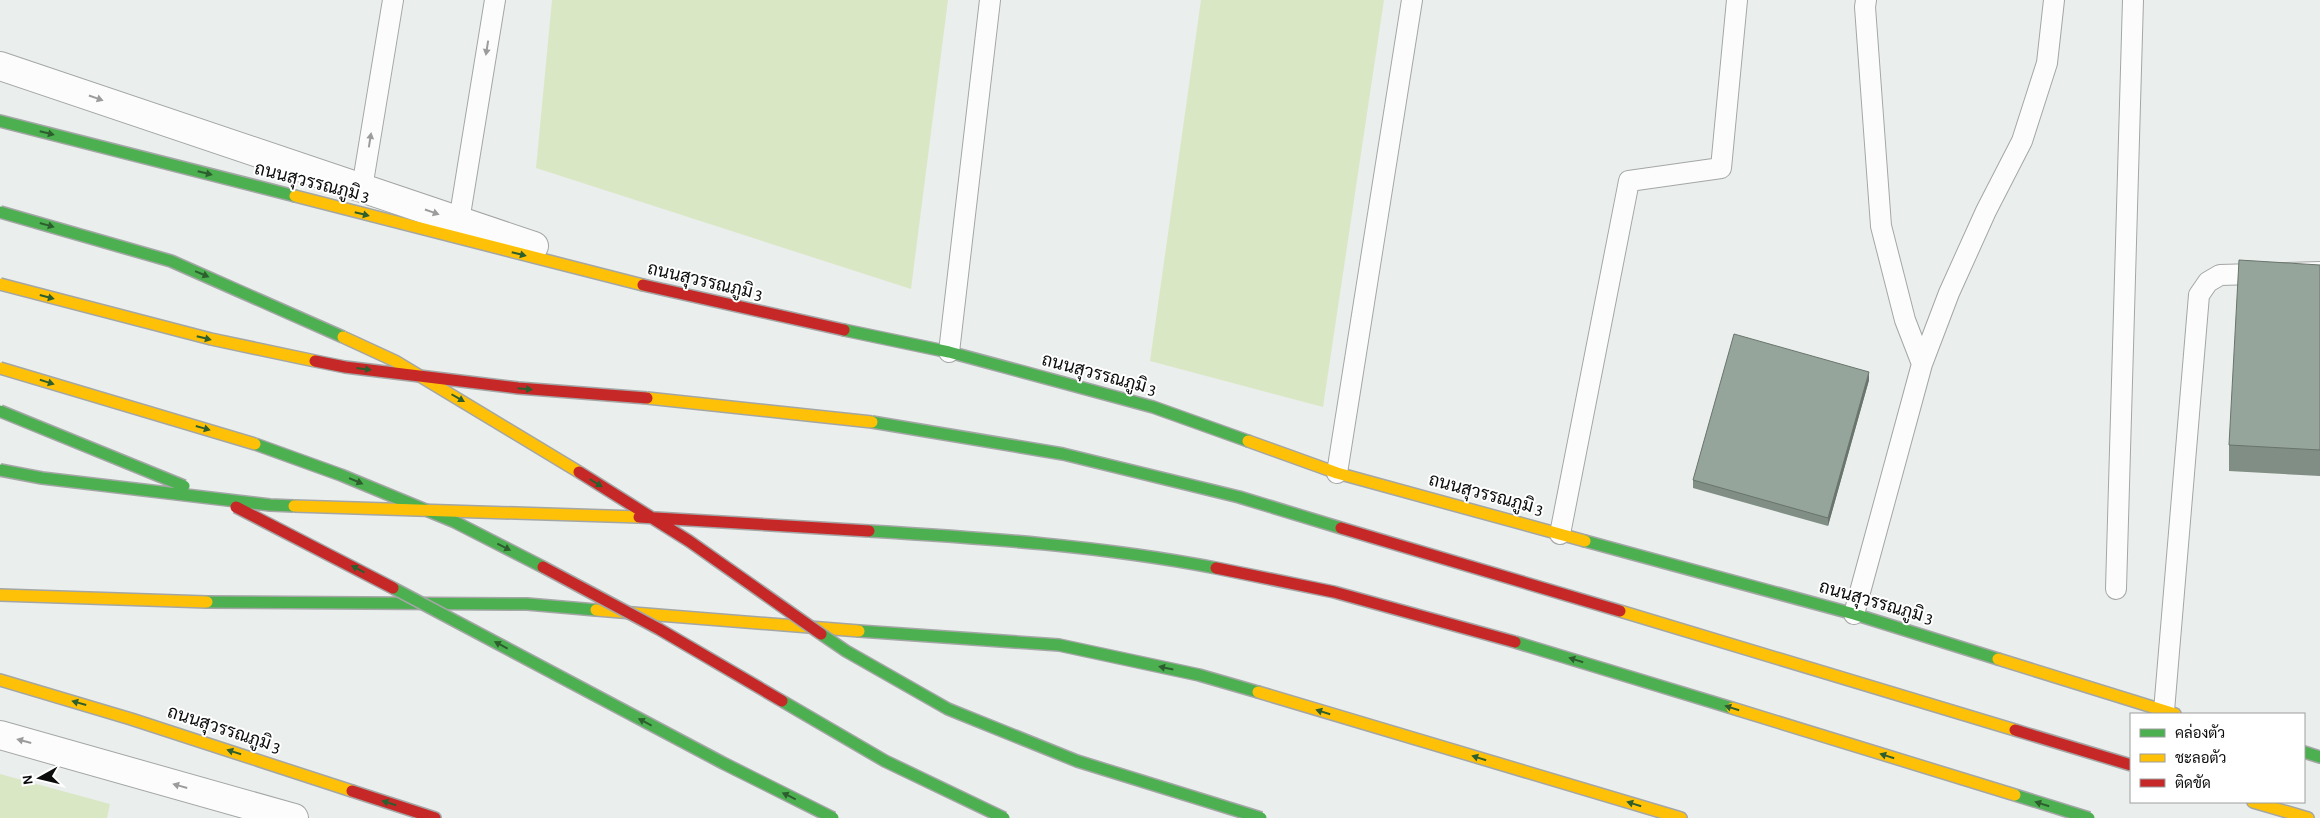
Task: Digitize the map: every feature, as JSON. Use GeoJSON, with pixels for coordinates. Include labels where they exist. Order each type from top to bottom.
{"type":"FeatureCollection","features":[{"type":"Feature","properties":{"kind":"main road","name":"ถนนสุวรรณภูมิ 3"},"geometry":{"type":"LineString","coordinates":[[0,121],[677,294],[949,352],[1153,407],[1337,473],[1854,614],[2169,712]]}},
{"type":"Feature","properties":{"kind":"main road"},"geometry":{"type":"LineString","coordinates":[[0,212],[171,261],[395,361],[494,419],[689,541],[846,651],[948,709],[1077,761],[1205,803],[1261,818]]}},
{"type":"Feature","properties":{"kind":"main road"},"geometry":{"type":"LineString","coordinates":[[0,284],[211,339],[346,367],[518,388],[694,402],[892,424],[1063,454],[1239,497],[2130,765]]}},
{"type":"Feature","properties":{"kind":"main road"},"geometry":{"type":"LineString","coordinates":[[0,368],[234,437],[341,474],[455,522],[567,579],[659,629],[885,761],[1004,818]]}},
{"type":"Feature","properties":{"kind":"main road"},"geometry":{"type":"LineString","coordinates":[[0,411],[237,508],[337,558],[722,763],[833,818]]}},
{"type":"Feature","properties":{"kind":"main road"},"geometry":{"type":"LineString","coordinates":[[0,470],[42,478],[270,505],[649,517],[1001,539],[1178,561],[1334,592],[1467,627],[2089,818]]}},
{"type":"Feature","properties":{"kind":"main road"},"geometry":{"type":"LineString","coordinates":[[0,595],[163,602],[527,604],[928,637],[1059,645],[1199,675],[1681,818]]}},
{"type":"Feature","properties":{"kind":"main road","name":"ถนนสุวรรณภูมิ 3"},"geometry":{"type":"LineString","coordinates":[[0,680],[141,722],[435,818]]}},
{"type":"Feature","properties":{"kind":"main road"},"geometry":{"type":"LineString","coordinates":[[2305,752],[2320,757]]}},
{"type":"Feature","properties":{"kind":"main road"},"geometry":{"type":"LineString","coordinates":[[2256,803],[2308,818]]}},
{"type":"Feature","properties":{"kind":"street"},"geometry":{"type":"LineString","coordinates":[[0,66],[677,294]]}},
{"type":"Feature","properties":{"kind":"street"},"geometry":{"type":"LineString","coordinates":[[0,735],[294,818]]}},
{"type":"Feature","properties":{"kind":"lane"},"geometry":{"type":"LineString","coordinates":[[362,188],[393,0]]}},
{"type":"Feature","properties":{"kind":"lane"},"geometry":{"type":"LineString","coordinates":[[459,221],[495,0]]}},
{"type":"Feature","properties":{"kind":"lane"},"geometry":{"type":"LineString","coordinates":[[949,352],[990,0]]}},
{"type":"Feature","properties":{"kind":"lane"},"geometry":{"type":"LineString","coordinates":[[1337,473],[1412,0]]}},
{"type":"Feature","properties":{"kind":"lane"},"geometry":{"type":"LineString","coordinates":[[1560,534],[1629,181],[1721,168],[1737,0]]}},
{"type":"Feature","properties":{"kind":"lane"},"geometry":{"type":"LineString","coordinates":[[1866,0],[1882,226],[1905,320],[1922,364]]}},
{"type":"Feature","properties":{"kind":"lane"},"geometry":{"type":"LineString","coordinates":[[1854,614],[1922,364],[1948,293],[2022,140],[2047,63],[2054,0]]}},
{"type":"Feature","properties":{"kind":"lane"},"geometry":{"type":"LineString","coordinates":[[2116,589],[2134,0]]}},
{"type":"Feature","properties":{"kind":"lane"},"geometry":{"type":"LineString","coordinates":[[2169,712],[2199,295],[2208,282],[2220,274],[2320,272]]}},
{"type":"Feature","properties":{"kind":"green space"},"geometry":{"type":"Polygon","coordinates":[[[552,0],[948,0],[911,289],[536,168],[552,0]]]}},
{"type":"Feature","properties":{"kind":"green space"},"geometry":{"type":"Polygon","coordinates":[[[1201,0],[1384,0],[1323,407],[1150,361],[1201,0]]]}},
{"type":"Feature","properties":{"kind":"green space"},"geometry":{"type":"Polygon","coordinates":[[[0,774],[110,804],[107,818],[0,818],[0,774]]]}},
{"type":"Feature","properties":{"kind":"building"},"geometry":{"type":"Polygon","coordinates":[[[2239,260],[2320,265],[2320,450],[2229,445],[2239,260]]]}},
{"type":"Feature","properties":{"kind":"building"},"geometry":{"type":"Polygon","coordinates":[[[1734,334],[1869,372],[1828,518],[1693,480],[1734,334]]]}},
{"type":"Feature","properties":{"kind":"traffic: fast"},"geometry":{"type":"LineString","coordinates":[[0,121],[295,196]]}},
{"type":"Feature","properties":{"kind":"traffic: fast"},"geometry":{"type":"LineString","coordinates":[[0,212],[171,261],[343,337]]}},
{"type":"Feature","properties":{"kind":"traffic: fast"},"geometry":{"type":"LineString","coordinates":[[844,330],[949,352],[1153,407],[1248,441]]}},
{"type":"Feature","properties":{"kind":"traffic: fast"},"geometry":{"type":"LineString","coordinates":[[0,411],[184,486]]}},
{"type":"Feature","properties":{"kind":"traffic: fast"},"geometry":{"type":"LineString","coordinates":[[872,422],[1063,454],[1239,497],[1341,528]]}},
{"type":"Feature","properties":{"kind":"traffic: fast"},"geometry":{"type":"LineString","coordinates":[[255,444],[341,475],[455,522],[543,567]]}},
{"type":"Feature","properties":{"kind":"traffic: fast"},"geometry":{"type":"LineString","coordinates":[[0,470],[42,478],[270,505],[294,506]]}},
{"type":"Feature","properties":{"kind":"traffic: fast"},"geometry":{"type":"LineString","coordinates":[[869,531],[1087,548],[1216,568]]}},
{"type":"Feature","properties":{"kind":"traffic: fast"},"geometry":{"type":"LineString","coordinates":[[1585,541],[1854,614],[1998,659]]}},
{"type":"Feature","properties":{"kind":"traffic: fast"},"geometry":{"type":"LineString","coordinates":[[393,588],[723,763],[833,818]]}},
{"type":"Feature","properties":{"kind":"traffic: fast"},"geometry":{"type":"LineString","coordinates":[[207,602],[527,604],[596,610]]}},
{"type":"Feature","properties":{"kind":"traffic: fast"},"geometry":{"type":"LineString","coordinates":[[859,631],[1059,645],[1199,675],[1258,692]]}},
{"type":"Feature","properties":{"kind":"traffic: fast"},"geometry":{"type":"LineString","coordinates":[[821,634],[846,651],[948,709],[1077,761],[1261,818]]}},
{"type":"Feature","properties":{"kind":"traffic: fast"},"geometry":{"type":"LineString","coordinates":[[1515,642],[1732,708]]}},
{"type":"Feature","properties":{"kind":"traffic: fast"},"geometry":{"type":"LineString","coordinates":[[782,701],[885,761],[1004,818]]}},
{"type":"Feature","properties":{"kind":"traffic: fast"},"geometry":{"type":"LineString","coordinates":[[2305,752],[2320,757]]}},
{"type":"Feature","properties":{"kind":"traffic: fast"},"geometry":{"type":"LineString","coordinates":[[2015,795],[2089,818]]}},
{"type":"Feature","properties":{"kind":"traffic: slow"},"geometry":{"type":"LineString","coordinates":[[295,196],[643,285]]}},
{"type":"Feature","properties":{"kind":"traffic: slow"},"geometry":{"type":"LineString","coordinates":[[0,284],[211,339],[315,361]]}},
{"type":"Feature","properties":{"kind":"traffic: slow"},"geometry":{"type":"LineString","coordinates":[[343,337],[395,361],[579,472]]}},
{"type":"Feature","properties":{"kind":"traffic: slow"},"geometry":{"type":"LineString","coordinates":[[0,368],[255,444]]}},
{"type":"Feature","properties":{"kind":"traffic: slow"},"geometry":{"type":"LineString","coordinates":[[647,398],[872,422]]}},
{"type":"Feature","properties":{"kind":"traffic: slow"},"geometry":{"type":"LineString","coordinates":[[1248,441],[1337,473],[1585,541]]}},
{"type":"Feature","properties":{"kind":"traffic: slow"},"geometry":{"type":"LineString","coordinates":[[294,506],[639,517]]}},
{"type":"Feature","properties":{"kind":"traffic: slow"},"geometry":{"type":"LineString","coordinates":[[0,595],[207,602]]}},
{"type":"Feature","properties":{"kind":"traffic: slow"},"geometry":{"type":"LineString","coordinates":[[596,610],[859,631]]}},
{"type":"Feature","properties":{"kind":"traffic: slow"},"geometry":{"type":"LineString","coordinates":[[1620,611],[2015,730]]}},
{"type":"Feature","properties":{"kind":"traffic: slow"},"geometry":{"type":"LineString","coordinates":[[1998,659],[2172,713]]}},
{"type":"Feature","properties":{"kind":"traffic: slow"},"geometry":{"type":"LineString","coordinates":[[0,680],[131,719],[352,791]]}},
{"type":"Feature","properties":{"kind":"traffic: slow"},"geometry":{"type":"LineString","coordinates":[[1258,692],[1681,818]]}},
{"type":"Feature","properties":{"kind":"traffic: slow"},"geometry":{"type":"LineString","coordinates":[[1732,708],[2015,795]]}},
{"type":"Feature","properties":{"kind":"traffic: slow"},"geometry":{"type":"LineString","coordinates":[[2256,803],[2308,818]]}},
{"type":"Feature","properties":{"kind":"traffic: jam"},"geometry":{"type":"LineString","coordinates":[[643,285],[844,330]]}},
{"type":"Feature","properties":{"kind":"traffic: jam"},"geometry":{"type":"LineString","coordinates":[[315,361],[345,367],[518,388],[647,398]]}},
{"type":"Feature","properties":{"kind":"traffic: jam"},"geometry":{"type":"LineString","coordinates":[[579,472],[689,541],[821,634]]}},
{"type":"Feature","properties":{"kind":"traffic: jam"},"geometry":{"type":"LineString","coordinates":[[236,507],[393,588]]}},
{"type":"Feature","properties":{"kind":"traffic: jam"},"geometry":{"type":"LineString","coordinates":[[639,517],[869,531]]}},
{"type":"Feature","properties":{"kind":"traffic: jam"},"geometry":{"type":"LineString","coordinates":[[1341,528],[1620,611]]}},
{"type":"Feature","properties":{"kind":"traffic: jam"},"geometry":{"type":"LineString","coordinates":[[543,567],[659,629],[782,701]]}},
{"type":"Feature","properties":{"kind":"traffic: jam"},"geometry":{"type":"LineString","coordinates":[[1216,568],[1334,592],[1515,642]]}},
{"type":"Feature","properties":{"kind":"traffic: jam"},"geometry":{"type":"LineString","coordinates":[[2015,730],[2130,765]]}},
{"type":"Feature","properties":{"kind":"traffic: jam"},"geometry":{"type":"LineString","coordinates":[[352,791],[435,818]]}}]}
